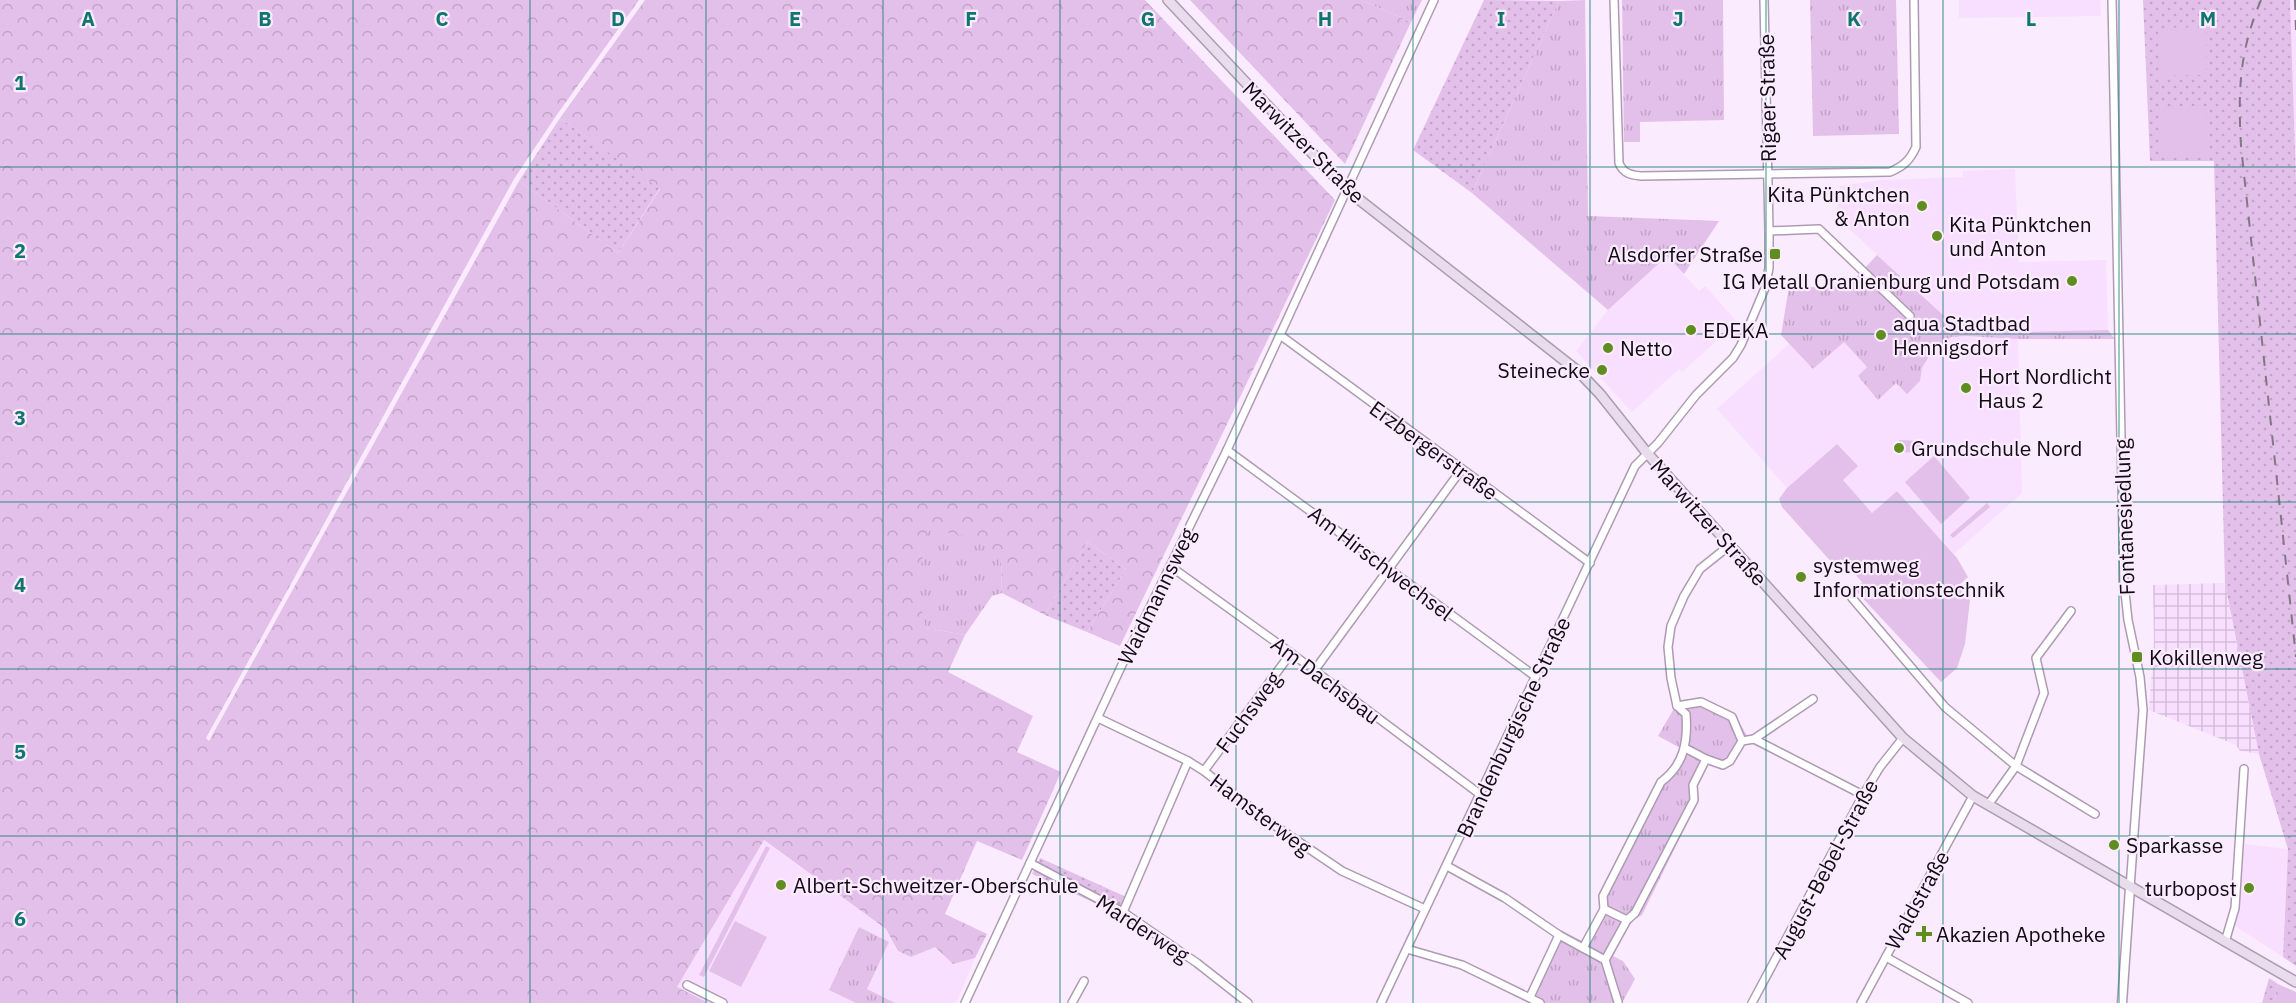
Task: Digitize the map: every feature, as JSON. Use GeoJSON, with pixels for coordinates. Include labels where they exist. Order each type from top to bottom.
{"type":"FeatureCollection","features":[{"type":"Feature","properties":{"kind":"main road","name":"Marwitzer Straße"},"geometry":{"type":"LineString","coordinates":[[1168,0],[1347,190],[1579,372],[1600,394],[1647,453],[1903,738],[1973,796],[2296,982]]}},
{"type":"Feature","properties":{"kind":"street","name":"Waidmannsweg"},"geometry":{"type":"LineString","coordinates":[[965,1003],[1170,566],[1227,450],[1434,0]]}},
{"type":"Feature","properties":{"kind":"street"},"geometry":{"type":"LineString","coordinates":[[1614,0],[1619,163],[1622,170],[1630,175],[1641,176],[1890,172],[1901,168],[1910,160],[1916,147],[1914,0]]}},
{"type":"Feature","properties":{"kind":"street","name":"Rigaer Straße"},"geometry":{"type":"LineString","coordinates":[[1647,453],[1658,443],[1696,395],[1732,358],[1741,345],[1766,288],[1769,268],[1769,231],[1764,0]]}},
{"type":"Feature","properties":{"kind":"street","name":"Fontanesiedlung"},"geometry":{"type":"LineString","coordinates":[[2112,0],[2124,583],[2128,620],[2140,677],[2143,710],[2130,888]]}},
{"type":"Feature","properties":{"kind":"street"},"geometry":{"type":"LineString","coordinates":[[1769,231],[1819,229],[1910,316]]}},
{"type":"Feature","properties":{"kind":"street","name":"Erzbergerstraße"},"geometry":{"type":"LineString","coordinates":[[1280,335],[1590,563]]}},
{"type":"Feature","properties":{"kind":"street","name":"Am Hirschwechsel"},"geometry":{"type":"LineString","coordinates":[[1227,450],[1536,677]]}},
{"type":"Feature","properties":{"kind":"street","name":"Brandenburgische Straße"},"geometry":{"type":"LineString","coordinates":[[1382,1003],[1625,486],[1635,466],[1647,453]]}},
{"type":"Feature","properties":{"kind":"street","name":"Fuchsweg"},"geometry":{"type":"LineString","coordinates":[[1314,671],[1461,470]]}},
{"type":"Feature","properties":{"kind":"street"},"geometry":{"type":"LineString","coordinates":[[1583,948],[1604,909],[1604,896],[1655,793],[1661,782],[1672,774],[1685,748],[1688,736],[1686,714],[1677,706],[1669,661],[1668,638],[1671,626],[1684,596],[1700,569],[1730,545]]}},
{"type":"Feature","properties":{"kind":"street","name":"Am Dachsbau"},"geometry":{"type":"LineString","coordinates":[[1170,566],[1481,795]]}},
{"type":"Feature","properties":{"kind":"street"},"geometry":{"type":"LineString","coordinates":[[1852,598],[1945,707],[2016,766],[2095,814]]}},
{"type":"Feature","properties":{"kind":"street"},"geometry":{"type":"LineString","coordinates":[[1988,805],[2016,766],[2044,693],[2036,658],[2072,611]]}},
{"type":"Feature","properties":{"kind":"street","name":"Fuchsweg"},"geometry":{"type":"LineString","coordinates":[[1204,771],[1291,653]]}},
{"type":"Feature","properties":{"kind":"street"},"geometry":{"type":"LineString","coordinates":[[1685,748],[1724,765],[1730,761],[1742,741],[1754,739],[1814,699]]}},
{"type":"Feature","properties":{"kind":"street"},"geometry":{"type":"LineString","coordinates":[[1677,706],[1701,702],[1732,717],[1742,741]]}},
{"type":"Feature","properties":{"kind":"street","name":"Hamsterweg"},"geometry":{"type":"LineString","coordinates":[[1098,718],[1204,771],[1317,856],[1342,871],[1425,909]]}},
{"type":"Feature","properties":{"kind":"street","name":"August-Bebel-Straße"},"geometry":{"type":"LineString","coordinates":[[1752,1003],[1863,795],[1880,767],[1903,738]]}},
{"type":"Feature","properties":{"kind":"street"},"geometry":{"type":"LineString","coordinates":[[1754,739],[1863,795]]}},
{"type":"Feature","properties":{"kind":"street"},"geometry":{"type":"LineString","coordinates":[[1605,960],[1627,920],[1635,913],[1694,800],[1693,785],[1706,759]]}},
{"type":"Feature","properties":{"kind":"street"},"geometry":{"type":"LineString","coordinates":[[1123,912],[1188,761]]}},
{"type":"Feature","properties":{"kind":"street"},"geometry":{"type":"LineString","coordinates":[[2225,942],[2235,908],[2244,770]]}},
{"type":"Feature","properties":{"kind":"street","name":"Waldstraße"},"geometry":{"type":"LineString","coordinates":[[1861,1003],[1973,796]]}},
{"type":"Feature","properties":{"kind":"street","name":"Marderweg"},"geometry":{"type":"LineString","coordinates":[[1030,863],[1123,912],[1197,963],[1248,1003]]}},
{"type":"Feature","properties":{"kind":"street"},"geometry":{"type":"LineString","coordinates":[[1447,866],[1505,898],[1559,936],[1605,960],[1618,1003]]}},
{"type":"Feature","properties":{"kind":"street"},"geometry":{"type":"LineString","coordinates":[[2122,1003],[2130,888]]}},
{"type":"Feature","properties":{"kind":"street"},"geometry":{"type":"LineString","coordinates":[[1604,909],[1627,920]]}},
{"type":"Feature","properties":{"kind":"street"},"geometry":{"type":"LineString","coordinates":[[1530,997],[1559,936]]}},
{"type":"Feature","properties":{"kind":"street"},"geometry":{"type":"LineString","coordinates":[[1407,949],[1462,965],[1540,1003]]}},
{"type":"Feature","properties":{"kind":"street"},"geometry":{"type":"LineString","coordinates":[[1886,957],[1968,1003]]}},
{"type":"Feature","properties":{"kind":"street"},"geometry":{"type":"LineString","coordinates":[[1072,1003],[1084,981]]}},
{"type":"Feature","properties":{"kind":"street"},"geometry":{"type":"LineString","coordinates":[[687,985],[723,1003]]}},
{"type":"Feature","properties":{"kind":"shaded area"},"geometry":{"type":"Polygon","coordinates":[[[1959,0],[2100,0],[2101,16],[1959,18],[1959,0]]]}},
{"type":"Feature","properties":{"kind":"shaded area"},"geometry":{"type":"Polygon","coordinates":[[[2290,0],[2296,0],[2296,181],[2293,104],[2290,0]]]}},
{"type":"Feature","properties":{"kind":"shaded area","name":"Kita Pünktchen und Anton"},"geometry":{"type":"Polygon","coordinates":[[[2015,169],[2019,262],[2106,260],[2108,330],[2023,332],[2023,328],[1952,323],[1836,217],[1840,186],[1881,180],[1963,177],[1963,171],[2015,169]]]}},
{"type":"Feature","properties":{"kind":"shaded area"},"geometry":{"type":"Polygon","coordinates":[[[1667,256],[1699,291],[1705,286],[1737,322],[1682,372],[1679,369],[1632,412],[1576,351],[1608,310],[1667,256]]]}},
{"type":"Feature","properties":{"kind":"shaded area","name":"Grundschule Nord"},"geometry":{"type":"Polygon","coordinates":[[[1950,337],[2018,339],[2022,493],[1954,554],[1897,491],[1872,513],[1843,480],[1837,444],[1787,488],[1717,409],[1790,343],[1813,369],[1843,341],[1868,367],[1897,383],[1907,394],[1920,381],[1922,368],[1928,358],[1950,337]]]}},
{"type":"Feature","properties":{"kind":"shaded area"},"geometry":{"type":"Polygon","coordinates":[[[2225,583],[2259,754],[2240,751],[2236,745],[2149,710],[2154,642],[2153,585],[2225,583]]]}},
{"type":"Feature","properties":{"kind":"shaded area","name":"Albert-Schweitzer-Oberschule"},"geometry":{"type":"Polygon","coordinates":[[[763,840],[886,929],[898,951],[911,957],[935,946],[953,964],[975,958],[956,1003],[709,1003],[677,987],[763,840]]]}},
{"type":"Feature","properties":{"kind":"shaded area"},"geometry":{"type":"Polygon","coordinates":[[[2243,844],[2288,849],[2283,957],[2235,926],[2243,844]]]}},
{"type":"Feature","properties":{"kind":"green space"},"geometry":{"type":"Polygon","coordinates":[[[0,0],[639,0],[514,179],[206,738],[209,741],[519,181],[618,253],[660,189],[560,118],[645,0],[1145,0],[1335,200],[1120,646],[1087,632],[1126,569],[1087,542],[1045,615],[1002,593],[1001,560],[926,628],[965,635],[948,672],[1033,716],[1017,752],[1061,772],[1022,860],[977,841],[945,914],[987,934],[975,958],[953,964],[935,947],[911,957],[898,951],[886,929],[764,840],[677,987],[709,1003],[0,1003],[0,0]]]}},
{"type":"Feature","properties":{"kind":"green space"},"geometry":{"type":"Polygon","coordinates":[[[1190,0],[1361,0],[1411,22],[1345,164],[1190,0]]]}},
{"type":"Feature","properties":{"kind":"green space"},"geometry":{"type":"Polygon","coordinates":[[[1361,0],[1422,0],[1411,22],[1361,0]]]}},
{"type":"Feature","properties":{"kind":"green space"},"geometry":{"type":"Polygon","coordinates":[[[1484,0],[1559,1],[1472,193],[1413,150],[1484,0]]]}},
{"type":"Feature","properties":{"kind":"green space"},"geometry":{"type":"Polygon","coordinates":[[[1585,0],[1588,216],[1719,221],[1684,274],[1667,256],[1608,310],[1472,193],[1559,1],[1585,0]]]}},
{"type":"Feature","properties":{"kind":"green space"},"geometry":{"type":"Polygon","coordinates":[[[1622,0],[1723,0],[1724,120],[1640,122],[1640,142],[1624,142],[1622,0]]]}},
{"type":"Feature","properties":{"kind":"green space"},"geometry":{"type":"Polygon","coordinates":[[[1810,0],[1896,0],[1899,134],[1813,136],[1810,0]]]}},
{"type":"Feature","properties":{"kind":"green space"},"geometry":{"type":"Polygon","coordinates":[[[2143,0],[2290,0],[2296,181],[2296,966],[2283,957],[2288,849],[2259,754],[2225,583],[2214,161],[2150,161],[2143,0]]]}},
{"type":"Feature","properties":{"kind":"green space"},"geometry":{"type":"Polygon","coordinates":[[[2206,27],[2206,75],[2159,76],[2158,28],[2206,27]]]}},
{"type":"Feature","properties":{"kind":"green space"},"geometry":{"type":"Polygon","coordinates":[[[2206,106],[2207,155],[2160,155],[2159,107],[2206,106]]]}},
{"type":"Feature","properties":{"kind":"green space"},"geometry":{"type":"Polygon","coordinates":[[[560,118],[660,188],[618,253],[519,181],[560,118]]]}},
{"type":"Feature","properties":{"kind":"green space"},"geometry":{"type":"Polygon","coordinates":[[[1877,255],[1952,323],[2023,328],[2024,332],[2108,330],[2115,339],[1951,337],[1928,358],[1922,368],[1920,381],[1907,394],[1896,383],[1878,400],[1858,376],[1867,367],[1844,342],[1813,369],[1781,335],[1789,287],[1847,287],[1877,255]]]}},
{"type":"Feature","properties":{"kind":"green space"},"geometry":{"type":"Polygon","coordinates":[[[1899,440],[1924,441],[1924,453],[1898,452],[1899,440]]]}},
{"type":"Feature","properties":{"kind":"green space"},"geometry":{"type":"Polygon","coordinates":[[[1837,444],[1858,466],[1843,480],[1872,513],[1897,491],[1957,558],[1968,577],[1958,586],[1970,600],[1965,644],[1957,668],[1941,682],[1855,590],[1862,582],[1841,559],[1834,565],[1782,507],[1779,499],[1787,488],[1837,444]]]}},
{"type":"Feature","properties":{"kind":"green space"},"geometry":{"type":"Polygon","coordinates":[[[1934,456],[1970,498],[1941,524],[1905,482],[1934,456]]]}},
{"type":"Feature","properties":{"kind":"green space"},"geometry":{"type":"Polygon","coordinates":[[[1987,503],[1990,507],[1953,538],[1950,535],[1987,503]]]}},
{"type":"Feature","properties":{"kind":"green space"},"geometry":{"type":"Polygon","coordinates":[[[929,529],[975,538],[1001,560],[1002,593],[992,596],[965,635],[926,628],[916,587],[929,529]]]}},
{"type":"Feature","properties":{"kind":"green space"},"geometry":{"type":"Polygon","coordinates":[[[1087,542],[1126,569],[1087,632],[1045,615],[1087,542]]]}},
{"type":"Feature","properties":{"kind":"green space"},"geometry":{"type":"Polygon","coordinates":[[[1701,699],[1733,713],[1748,737],[1733,764],[1722,769],[1708,762],[1696,784],[1699,799],[1642,915],[1631,921],[1613,956],[1623,961],[1635,979],[1622,1003],[1533,1003],[1524,998],[1558,929],[1582,941],[1601,906],[1600,893],[1658,779],[1671,771],[1682,749],[1658,736],[1679,700],[1701,699]]]}},
{"type":"Feature","properties":{"kind":"green space"},"geometry":{"type":"Polygon","coordinates":[[[766,846],[770,848],[704,977],[699,975],[766,846]]]}},
{"type":"Feature","properties":{"kind":"green space"},"geometry":{"type":"Polygon","coordinates":[[[1040,858],[1133,900],[1125,917],[1032,874],[1040,858]]]}},
{"type":"Feature","properties":{"kind":"green space"},"geometry":{"type":"Polygon","coordinates":[[[735,921],[767,937],[741,987],[709,971],[735,921]]]}},
{"type":"Feature","properties":{"kind":"green space"},"geometry":{"type":"Polygon","coordinates":[[[859,927],[889,942],[867,989],[895,1003],[856,1003],[829,990],[859,927]]]}},
{"type":"Feature","properties":{"kind":"green space"},"geometry":{"type":"Polygon","coordinates":[[[2269,978],[2278,984],[2274,1003],[2262,1003],[2269,978]]]}},
{"type":"Feature","properties":{"kind":"green space"},"geometry":{"type":"Polygon","coordinates":[[[2278,984],[2296,992],[2296,1003],[2274,1003],[2278,984]]]}},
{"type":"Feature","properties":{"kind":"railway"},"geometry":{"type":"LineString","coordinates":[[2261,0],[2244,55],[2240,89],[2241,146],[2296,657]]}},
{"type":"Feature","properties":{"kind":"railway"},"geometry":{"type":"LineString","coordinates":[[2295,0],[2296,33]]}},
{"type":"Feature","properties":{"kind":"place","name":"Kita Pünktchen & Anton"},"geometry":{"type":"Point","coordinates":[1922,206]}},
{"type":"Feature","properties":{"kind":"place","name":"Kita Pünktchen und Anton"},"geometry":{"type":"Point","coordinates":[1937,236]}},
{"type":"Feature","properties":{"kind":"place","name":"Alsdorfer Straße"},"geometry":{"type":"Point","coordinates":[1775,254]}},
{"type":"Feature","properties":{"kind":"place","name":"IG Metall Oranienburg und Potsdam"},"geometry":{"type":"Point","coordinates":[2072,281]}},
{"type":"Feature","properties":{"kind":"place","name":"EDEKA"},"geometry":{"type":"Point","coordinates":[1691,330]}},
{"type":"Feature","properties":{"kind":"place","name":"aqua Stadtbad Hennigsdorf"},"geometry":{"type":"Point","coordinates":[1881,335]}},
{"type":"Feature","properties":{"kind":"place","name":"Netto"},"geometry":{"type":"Point","coordinates":[1608,348]}},
{"type":"Feature","properties":{"kind":"place","name":"Steinecke"},"geometry":{"type":"Point","coordinates":[1602,370]}},
{"type":"Feature","properties":{"kind":"place","name":"Hort Nordlicht Haus 2"},"geometry":{"type":"Point","coordinates":[1966,388]}},
{"type":"Feature","properties":{"kind":"place","name":"Grundschule Nord"},"geometry":{"type":"Point","coordinates":[1899,448]}},
{"type":"Feature","properties":{"kind":"place","name":"systemweg Informationstechnik"},"geometry":{"type":"Point","coordinates":[1801,577]}},
{"type":"Feature","properties":{"kind":"place","name":"Kokillenweg"},"geometry":{"type":"Point","coordinates":[2137,657]}},
{"type":"Feature","properties":{"kind":"place","name":"Sparkasse"},"geometry":{"type":"Point","coordinates":[2114,845]}},
{"type":"Feature","properties":{"kind":"place","name":"Albert-Schweitzer-Oberschule"},"geometry":{"type":"Point","coordinates":[781,885]}},
{"type":"Feature","properties":{"kind":"place","name":"turbopost"},"geometry":{"type":"Point","coordinates":[2249,888]}},
{"type":"Feature","properties":{"kind":"place","name":"Akazien Apotheke"},"geometry":{"type":"Point","coordinates":[1924,934]}}]}
